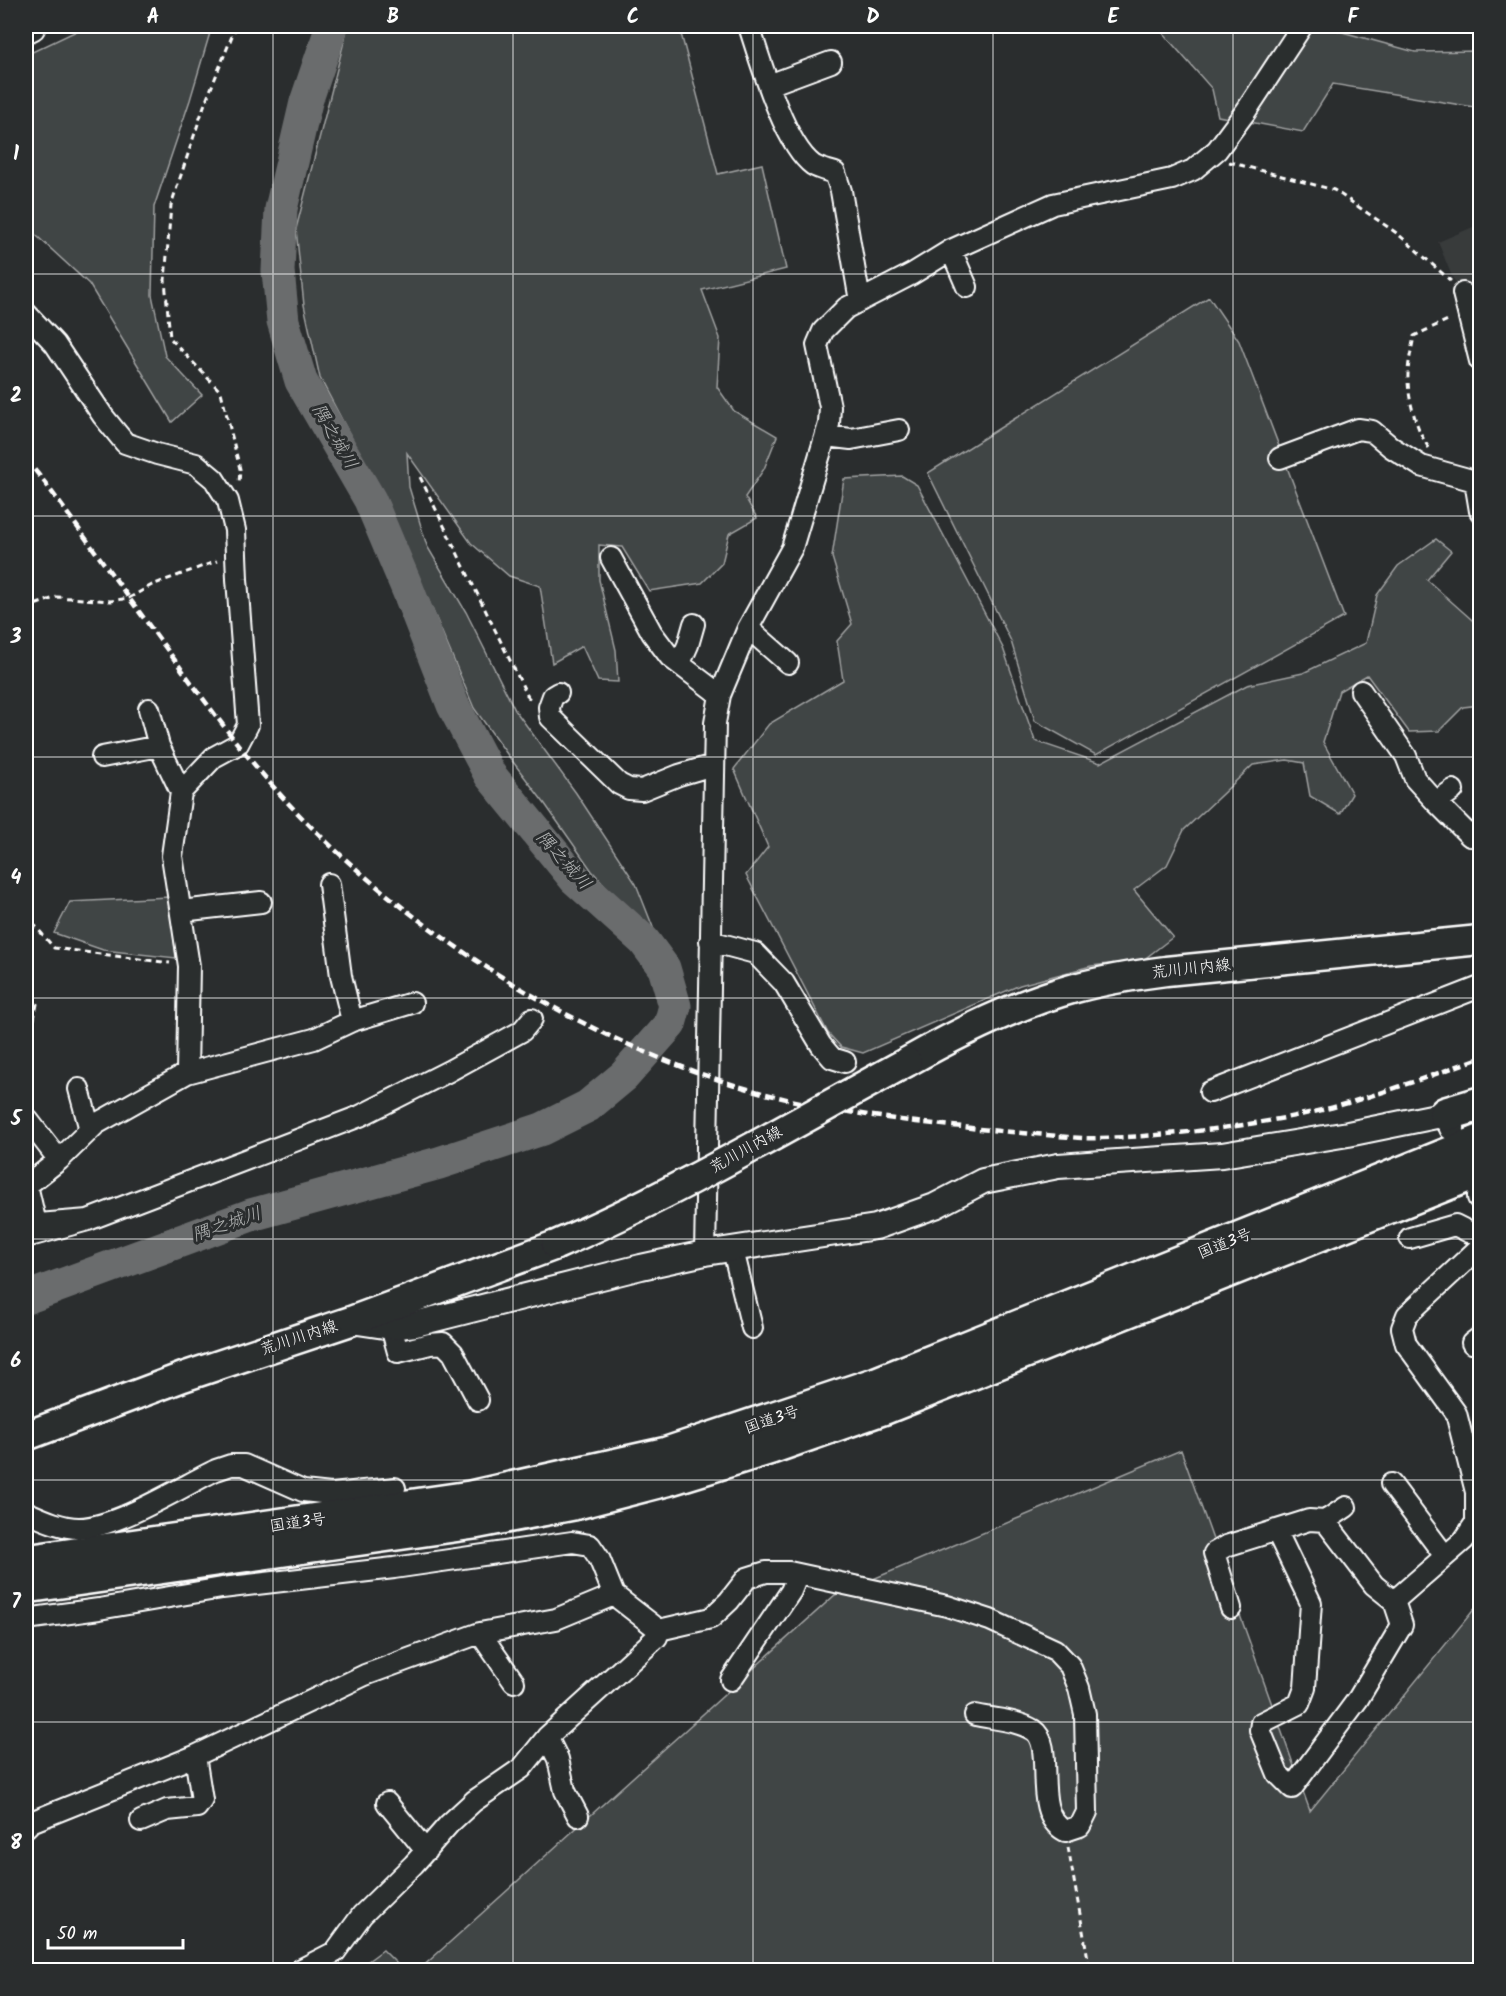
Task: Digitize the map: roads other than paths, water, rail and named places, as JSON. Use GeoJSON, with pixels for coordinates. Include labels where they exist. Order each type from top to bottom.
{"type":"FeatureCollection","features":[{"type":"Feature","properties":{"kind":"highway","name":"国道3号"},"geometry":{"type":"LineString","coordinates":[[26,1578],[470,1498],[667,1454],[877,1384],[1460,1128],[1480,1104]]}},
{"type":"Feature","properties":{"kind":"highway","name":"国道3号"},"geometry":{"type":"LineString","coordinates":[[26,1578],[474,1522],[573,1503],[670,1478],[771,1447],[885,1407],[1480,1188]]}},
{"type":"Feature","properties":{"kind":"main road","name":"荒川川内線"},"geometry":{"type":"LineString","coordinates":[[26,1436],[183,1377],[351,1321],[556,1245],[666,1194],[946,1040],[1034,1001],[1074,988],[1166,971],[1480,940]]}},
{"type":"Feature","properties":{"kind":"street"},"geometry":{"type":"LineString","coordinates":[[26,33],[34,29],[33,26]]}},
{"type":"Feature","properties":{"kind":"street"},"geometry":{"type":"LineString","coordinates":[[748,26],[791,139],[813,165],[835,173],[841,191],[860,301]]}},
{"type":"Feature","properties":{"kind":"street"},"geometry":{"type":"LineString","coordinates":[[705,1253],[715,723],[720,695],[748,628],[792,548],[826,436],[830,407],[817,345],[823,332],[846,308],[912,274],[951,250],[1053,204],[1172,179],[1193,170],[1217,150],[1246,111],[1302,26]]}},
{"type":"Feature","properties":{"kind":"street"},"geometry":{"type":"LineString","coordinates":[[769,85],[831,62]]}},
{"type":"Feature","properties":{"kind":"street"},"geometry":{"type":"LineString","coordinates":[[951,250],[967,287]]}},
{"type":"Feature","properties":{"kind":"street"},"geometry":{"type":"LineString","coordinates":[[1465,302],[1480,361]]}},
{"type":"Feature","properties":{"kind":"street"},"geometry":{"type":"LineString","coordinates":[[26,313],[56,344],[103,416],[125,443],[196,464],[214,479],[228,501],[235,530],[248,725],[238,744],[214,757],[181,792]]}},
{"type":"Feature","properties":{"kind":"street"},"geometry":{"type":"LineString","coordinates":[[1280,458],[1358,429],[1372,430],[1391,447],[1421,466],[1478,479],[1480,512]]}},
{"type":"Feature","properties":{"kind":"street"},"geometry":{"type":"LineString","coordinates":[[826,436],[851,439],[899,430]]}},
{"type":"Feature","properties":{"kind":"street"},"geometry":{"type":"LineString","coordinates":[[611,558],[652,633],[670,657],[720,695]]}},
{"type":"Feature","properties":{"kind":"street"},"geometry":{"type":"LineString","coordinates":[[680,663],[694,624]]}},
{"type":"Feature","properties":{"kind":"street"},"geometry":{"type":"LineString","coordinates":[[748,628],[788,663]]}},
{"type":"Feature","properties":{"kind":"street"},"geometry":{"type":"LineString","coordinates":[[1361,691],[1406,756],[1414,779],[1470,836],[1480,831]]}},
{"type":"Feature","properties":{"kind":"street"},"geometry":{"type":"LineString","coordinates":[[558,693],[553,696],[549,707],[550,717],[619,784],[629,789],[642,790],[679,775],[713,765]]}},
{"type":"Feature","properties":{"kind":"street"},"geometry":{"type":"LineString","coordinates":[[149,709],[159,746],[181,792],[172,856],[189,966],[187,1073]]}},
{"type":"Feature","properties":{"kind":"street"},"geometry":{"type":"LineString","coordinates":[[102,757],[159,746]]}},
{"type":"Feature","properties":{"kind":"street"},"geometry":{"type":"LineString","coordinates":[[1436,802],[1454,790]]}},
{"type":"Feature","properties":{"kind":"street"},"geometry":{"type":"LineString","coordinates":[[329,884],[341,976],[352,1022]]}},
{"type":"Feature","properties":{"kind":"street"},"geometry":{"type":"LineString","coordinates":[[181,911],[261,902]]}},
{"type":"Feature","properties":{"kind":"street"},"geometry":{"type":"LineString","coordinates":[[710,940],[755,952],[784,982],[821,1045],[832,1058],[846,1062]]}},
{"type":"Feature","properties":{"kind":"street"},"geometry":{"type":"LineString","coordinates":[[1210,1092],[1480,987]]}},
{"type":"Feature","properties":{"kind":"street"},"geometry":{"type":"LineString","coordinates":[[412,1003],[352,1022],[314,1039],[187,1073],[96,1124],[59,1160],[26,1185],[29,1229],[88,1220],[360,1116],[522,1031],[532,1019]]}},
{"type":"Feature","properties":{"kind":"street"},"geometry":{"type":"LineString","coordinates":[[79,1089],[90,1130]]}},
{"type":"Feature","properties":{"kind":"street"},"geometry":{"type":"LineString","coordinates":[[26,1117],[59,1160]]}},
{"type":"Feature","properties":{"kind":"street"},"geometry":{"type":"LineString","coordinates":[[351,1321],[391,1327],[415,1324],[705,1253],[876,1227],[935,1206],[983,1181],[1058,1166],[1222,1155],[1348,1134],[1460,1128]]}},
{"type":"Feature","properties":{"kind":"street"},"geometry":{"type":"LineString","coordinates":[[1410,1238],[1455,1225],[1469,1232],[1480,1232]]}},
{"type":"Feature","properties":{"kind":"street"},"geometry":{"type":"LineString","coordinates":[[1394,1600],[1464,1540],[1476,1522],[1472,1437],[1406,1344],[1401,1328],[1407,1315],[1480,1248]]}},
{"type":"Feature","properties":{"kind":"street"},"geometry":{"type":"LineString","coordinates":[[733,1250],[752,1328]]}},
{"type":"Feature","properties":{"kind":"street"},"geometry":{"type":"LineString","coordinates":[[391,1327],[398,1352],[443,1343],[453,1353],[478,1400]]}},
{"type":"Feature","properties":{"kind":"street"},"geometry":{"type":"LineString","coordinates":[[26,1512],[51,1522],[78,1528],[96,1526],[123,1517],[216,1470],[231,1465],[244,1465],[303,1491],[331,1494],[395,1488]]}},
{"type":"Feature","properties":{"kind":"street"},"geometry":{"type":"LineString","coordinates":[[1391,1484],[1445,1556]]}},
{"type":"Feature","properties":{"kind":"street"},"geometry":{"type":"LineString","coordinates":[[1231,1608],[1214,1553],[1226,1546],[1309,1520],[1325,1521],[1346,1506]]}},
{"type":"Feature","properties":{"kind":"street"},"geometry":{"type":"LineString","coordinates":[[1276,1530],[1311,1603],[1305,1688],[1299,1704],[1261,1723],[1260,1730],[1278,1774],[1292,1788],[1358,1699],[1401,1625],[1394,1600],[1374,1585],[1325,1521]]}},
{"type":"Feature","properties":{"kind":"street"},"geometry":{"type":"LineString","coordinates":[[26,1619],[222,1588],[394,1568],[572,1542],[590,1545],[599,1558],[614,1595],[659,1630]]}},
{"type":"Feature","properties":{"kind":"street"},"geometry":{"type":"LineString","coordinates":[[659,1630],[711,1618],[729,1601],[747,1578],[766,1572],[798,1574],[947,1606],[990,1620],[1054,1650],[1070,1666],[1079,1688],[1085,1714],[1087,1812],[1080,1826],[1065,1831],[1056,1826],[1049,1812],[1044,1783],[1043,1745],[1036,1732],[1022,1725],[975,1715]]}},
{"type":"Feature","properties":{"kind":"street"},"geometry":{"type":"LineString","coordinates":[[730,1680],[791,1591],[798,1574]]}},
{"type":"Feature","properties":{"kind":"street"},"geometry":{"type":"LineString","coordinates":[[26,1827],[31,1822],[195,1755],[365,1675],[480,1633],[556,1619],[614,1595]]}},
{"type":"Feature","properties":{"kind":"street"},"geometry":{"type":"LineString","coordinates":[[300,1971],[335,1952],[362,1915],[426,1851],[449,1824],[474,1801],[522,1768],[547,1737],[657,1637],[659,1630]]}},
{"type":"Feature","properties":{"kind":"street"},"geometry":{"type":"LineString","coordinates":[[480,1633],[514,1682]]}},
{"type":"Feature","properties":{"kind":"street"},"geometry":{"type":"LineString","coordinates":[[547,1737],[558,1759],[565,1791],[578,1816]]}},
{"type":"Feature","properties":{"kind":"street"},"geometry":{"type":"LineString","coordinates":[[141,1821],[167,1810],[196,1807],[202,1800],[195,1755]]}},
{"type":"Feature","properties":{"kind":"street"},"geometry":{"type":"LineString","coordinates":[[387,1803],[426,1851]]}},
{"type":"Feature","properties":{"kind":"waterway","name":"隅之城川"},"geometry":{"type":"LineString","coordinates":[[26,1298],[251,1215],[439,1163],[542,1129],[588,1106],[624,1076],[670,1024],[675,1006],[664,968],[644,941],[575,879],[490,775],[453,705],[370,500],[301,381],[283,321],[278,271],[281,209],[306,102],[332,26]]}},
{"type":"Feature","properties":{"kind":"railway"},"geometry":{"type":"LineString","coordinates":[[26,459],[244,752],[288,803],[337,852],[391,898],[449,942],[510,982],[638,1049],[704,1075],[770,1095],[818,1106],[914,1122],[1088,1138],[1189,1132],[1298,1115],[1339,1106],[1480,1058]]}}]}
